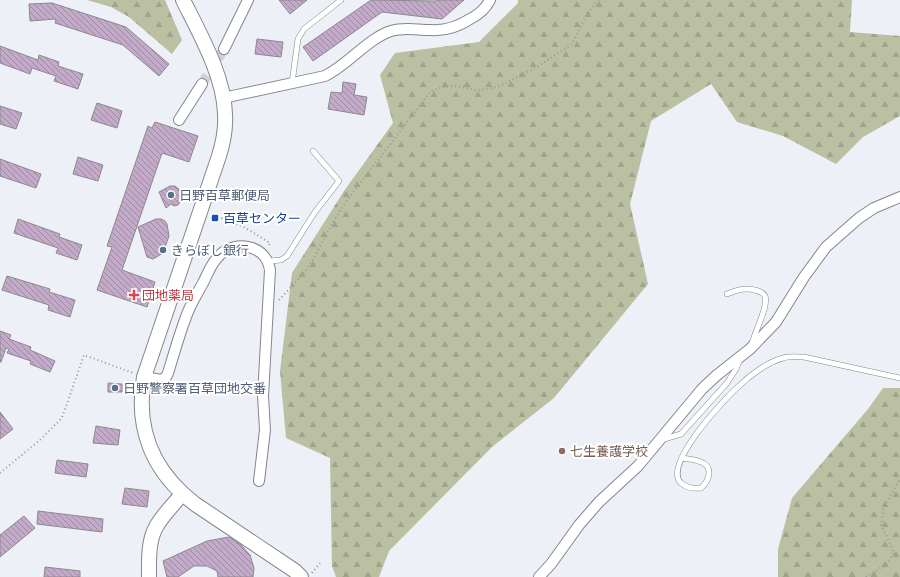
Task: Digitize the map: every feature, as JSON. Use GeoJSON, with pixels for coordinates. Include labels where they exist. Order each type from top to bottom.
{"type":"FeatureCollection","features":[{"type":"Feature","properties":{"kind":"street"},"geometry":{"type":"LineString","coordinates":[[183,0],[212,58],[223,98],[225,127],[219,156],[139,375],[142,420],[152,453],[164,472],[182,494],[201,509],[294,571],[306,575]]}},
{"type":"Feature","properties":{"kind":"street"},"geometry":{"type":"LineString","coordinates":[[224,49],[248,0]]}},
{"type":"Feature","properties":{"kind":"street"},"geometry":{"type":"LineString","coordinates":[[223,98],[325,76],[337,70],[375,40],[390,31],[406,28],[432,31],[449,29],[476,16],[490,0]]}},
{"type":"Feature","properties":{"kind":"street"},"geometry":{"type":"LineString","coordinates":[[179,120],[202,84]]}},
{"type":"Feature","properties":{"kind":"street"},"geometry":{"type":"LineString","coordinates":[[541,577],[584,519],[599,502],[638,466],[702,389],[750,349],[776,322],[804,276],[826,247],[859,218],[874,208],[900,197]]}},
{"type":"Feature","properties":{"kind":"street"},"geometry":{"type":"LineString","coordinates":[[139,375],[161,380],[166,377],[186,316],[211,266],[218,257],[225,250],[243,246],[260,252],[268,261],[270,270],[263,396],[264,430],[260,481]]}},
{"type":"Feature","properties":{"kind":"street"},"geometry":{"type":"LineString","coordinates":[[149,577],[149,555],[152,538],[156,527],[182,494]]}},
{"type":"Feature","properties":{"kind":"lane"},"geometry":{"type":"LineString","coordinates":[[292,83],[298,39],[304,29],[341,0]]}},
{"type":"Feature","properties":{"kind":"lane"},"geometry":{"type":"LineString","coordinates":[[268,261],[281,260],[287,256],[315,212],[339,181],[313,151]]}},
{"type":"Feature","properties":{"kind":"lane"},"geometry":{"type":"LineString","coordinates":[[727,294],[737,290],[750,289],[760,291],[765,297],[765,304],[750,349]]}},
{"type":"Feature","properties":{"kind":"lane"},"geometry":{"type":"LineString","coordinates":[[661,439],[681,434],[727,383],[736,369],[741,356]]}},
{"type":"Feature","properties":{"kind":"lane"},"geometry":{"type":"LineString","coordinates":[[682,458],[702,462],[707,467],[709,478],[701,488],[694,489],[686,487],[679,481],[677,476],[682,458],[688,447],[713,412],[740,385],[767,365],[782,358],[804,357],[900,378]]}},
{"type":"Feature","properties":{"kind":"lane"},"geometry":{"type":"LineString","coordinates":[[706,406],[713,412]]}},
{"type":"Feature","properties":{"kind":"path"},"geometry":{"type":"LineString","coordinates":[[268,310],[305,272],[336,217],[348,199],[431,91],[443,87],[457,86],[475,90],[494,88],[537,67],[572,44],[587,14],[598,0]]}},
{"type":"Feature","properties":{"kind":"path"},"geometry":{"type":"LineString","coordinates":[[214,215],[244,227],[270,243]]}},
{"type":"Feature","properties":{"kind":"path"},"geometry":{"type":"LineString","coordinates":[[0,473],[40,440],[62,418],[84,355],[139,375]]}},
{"type":"Feature","properties":{"kind":"path"},"geometry":{"type":"LineString","coordinates":[[866,577],[888,563],[894,552],[881,524],[884,507],[900,480]]}},
{"type":"Feature","properties":{"kind":"path"},"geometry":{"type":"LineString","coordinates":[[306,575],[320,563]]}},
{"type":"Feature","properties":{"kind":"green space"},"geometry":{"type":"Polygon","coordinates":[[[87,0],[165,0],[182,40],[172,54],[129,17],[111,7],[87,0]]]}},
{"type":"Feature","properties":{"kind":"green space"},"geometry":{"type":"Polygon","coordinates":[[[518,0],[852,0],[850,32],[900,36],[900,116],[863,137],[836,164],[783,136],[737,122],[711,84],[651,121],[630,204],[648,284],[554,398],[492,447],[389,551],[379,577],[336,577],[332,566],[330,458],[286,438],[280,371],[292,273],[344,191],[393,123],[380,75],[395,53],[479,42],[518,3],[518,0]]]}},
{"type":"Feature","properties":{"kind":"green space"},"geometry":{"type":"Polygon","coordinates":[[[883,388],[900,388],[900,577],[778,577],[778,549],[792,498],[868,409],[883,388]]]}},
{"type":"Feature","properties":{"kind":"building"},"geometry":{"type":"Polygon","coordinates":[[[279,0],[307,0],[290,14],[279,0]]]}},
{"type":"Feature","properties":{"kind":"building"},"geometry":{"type":"Polygon","coordinates":[[[371,0],[464,0],[442,19],[382,12],[313,61],[303,47],[371,0]]]}},
{"type":"Feature","properties":{"kind":"building"},"geometry":{"type":"Polygon","coordinates":[[[52,3],[126,27],[169,64],[159,76],[123,45],[55,23],[56,19],[30,21],[29,4],[52,3]]]}},
{"type":"Feature","properties":{"kind":"building"},"geometry":{"type":"Polygon","coordinates":[[[257,39],[283,42],[281,57],[255,54],[257,39]]]}},
{"type":"Feature","properties":{"kind":"building"},"geometry":{"type":"Polygon","coordinates":[[[0,46],[38,60],[39,55],[59,62],[58,66],[83,74],[78,89],[54,81],[56,76],[32,68],[30,74],[0,63],[0,46]]]}},
{"type":"Feature","properties":{"kind":"building"},"geometry":{"type":"Polygon","coordinates":[[[343,82],[356,84],[354,95],[367,97],[364,115],[328,109],[331,92],[342,93],[343,82]]]}},
{"type":"Feature","properties":{"kind":"building"},"geometry":{"type":"Polygon","coordinates":[[[97,103],[122,111],[117,128],[91,120],[97,103]]]}},
{"type":"Feature","properties":{"kind":"building"},"geometry":{"type":"Polygon","coordinates":[[[0,106],[22,113],[16,129],[0,124],[0,106]]]}},
{"type":"Feature","properties":{"kind":"building"},"geometry":{"type":"Polygon","coordinates":[[[155,122],[198,136],[189,162],[162,153],[122,270],[155,282],[147,307],[97,290],[112,247],[107,246],[148,126],[152,128],[155,122]]]}},
{"type":"Feature","properties":{"kind":"building"},"geometry":{"type":"Polygon","coordinates":[[[78,157],[103,165],[98,181],[73,174],[78,157]]]}},
{"type":"Feature","properties":{"kind":"building"},"geometry":{"type":"Polygon","coordinates":[[[0,159],[41,174],[36,188],[0,176],[0,159]]]}},
{"type":"Feature","properties":{"kind":"building"},"geometry":{"type":"Polygon","coordinates":[[[170,186],[175,186],[180,190],[182,200],[178,205],[174,206],[171,204],[166,208],[159,192],[170,186]]]}},
{"type":"Feature","properties":{"kind":"building"},"geometry":{"type":"Polygon","coordinates":[[[18,219],[60,234],[59,237],[82,245],[77,260],[56,253],[58,248],[14,233],[18,219]]]}},
{"type":"Feature","properties":{"kind":"building"},"geometry":{"type":"Polygon","coordinates":[[[156,219],[165,221],[169,236],[163,253],[153,259],[147,257],[138,227],[156,219]]]}},
{"type":"Feature","properties":{"kind":"building"},"geometry":{"type":"Polygon","coordinates":[[[7,276],[50,289],[49,292],[75,300],[70,317],[48,310],[49,305],[2,290],[7,276]]]}},
{"type":"Feature","properties":{"kind":"building"},"geometry":{"type":"Polygon","coordinates":[[[0,331],[11,335],[9,339],[31,347],[30,350],[55,361],[50,372],[30,364],[31,361],[7,353],[9,349],[6,348],[0,362],[0,331]]]}},
{"type":"Feature","properties":{"kind":"building","name":"日野警察署百草団地交番"},"geometry":{"type":"Polygon","coordinates":[[[108,383],[122,384],[122,392],[108,392],[108,383]]]}},
{"type":"Feature","properties":{"kind":"building"},"geometry":{"type":"Polygon","coordinates":[[[0,412],[13,429],[0,439],[0,412]]]}},
{"type":"Feature","properties":{"kind":"building"},"geometry":{"type":"Polygon","coordinates":[[[96,426],[120,430],[118,445],[93,443],[96,426]]]}},
{"type":"Feature","properties":{"kind":"building"},"geometry":{"type":"Polygon","coordinates":[[[57,460],[88,464],[86,477],[55,473],[57,460]]]}},
{"type":"Feature","properties":{"kind":"building"},"geometry":{"type":"Polygon","coordinates":[[[125,488],[149,491],[147,507],[122,504],[125,488]]]}},
{"type":"Feature","properties":{"kind":"building"},"geometry":{"type":"Polygon","coordinates":[[[38,511],[103,519],[102,532],[37,524],[38,511]]]}},
{"type":"Feature","properties":{"kind":"building"},"geometry":{"type":"Polygon","coordinates":[[[24,516],[35,528],[0,557],[0,535],[24,516]]]}},
{"type":"Feature","properties":{"kind":"building"},"geometry":{"type":"Polygon","coordinates":[[[229,537],[241,545],[250,555],[254,568],[253,577],[218,577],[217,571],[207,566],[194,566],[178,577],[167,577],[163,561],[207,541],[229,537]]]}},
{"type":"Feature","properties":{"kind":"building"},"geometry":{"type":"Polygon","coordinates":[[[45,567],[80,571],[80,577],[44,577],[45,567]]]}},
{"type":"Feature","properties":{"kind":"tunnel"},"geometry":{"type":"LineString","coordinates":[[202,84],[224,49]]}},
{"type":"Feature","properties":{"kind":"place","name":"日野百草郵便局"},"geometry":{"type":"Point","coordinates":[171,195]}},
{"type":"Feature","properties":{"kind":"place","name":"百草センター"},"geometry":{"type":"Point","coordinates":[215,218]}},
{"type":"Feature","properties":{"kind":"place","name":"きらぼし銀行"},"geometry":{"type":"Point","coordinates":[163,250]}},
{"type":"Feature","properties":{"kind":"place","name":"団地薬局"},"geometry":{"type":"Point","coordinates":[134,295]}},
{"type":"Feature","properties":{"kind":"place","name":"日野警察署百草団地交番"},"geometry":{"type":"Point","coordinates":[115,388]}},
{"type":"Feature","properties":{"kind":"place","name":"七生養護学校"},"geometry":{"type":"Point","coordinates":[562,451]}}]}
